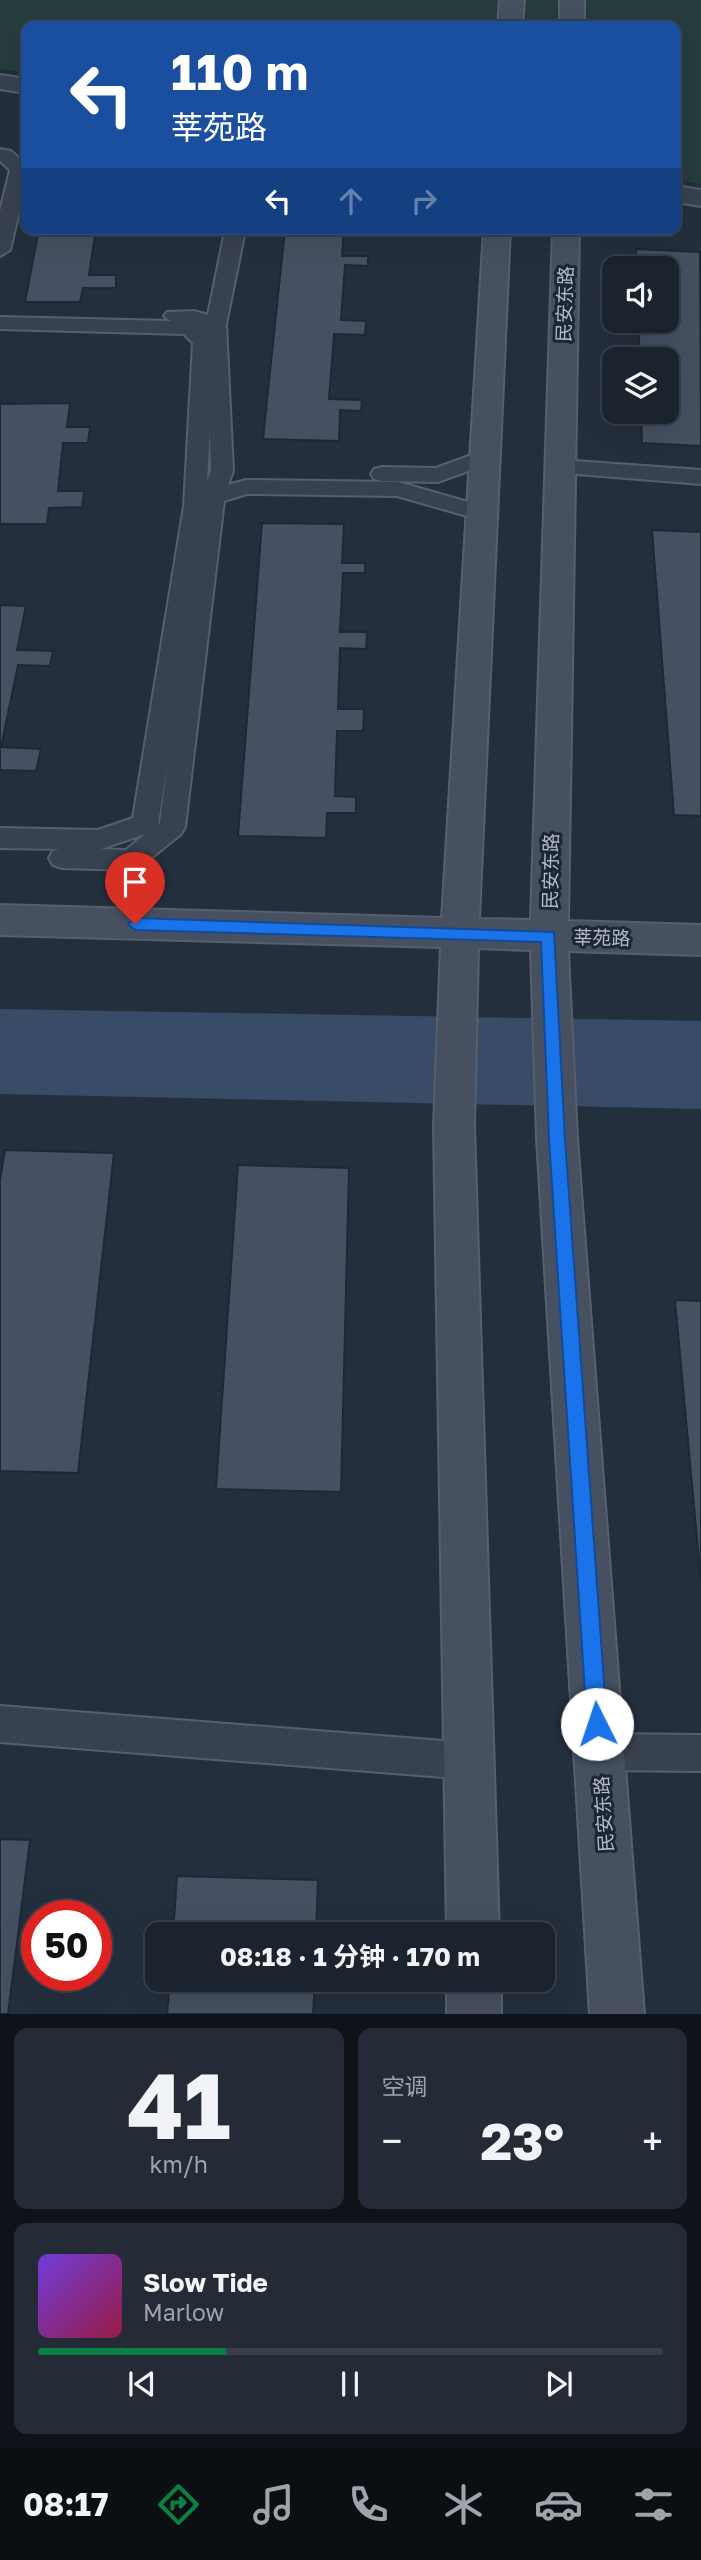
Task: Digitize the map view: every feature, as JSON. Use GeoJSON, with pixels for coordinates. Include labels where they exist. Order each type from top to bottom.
{"type":"FeatureCollection","features":[{"type":"Feature","properties":{"kind":"main road"},"geometry":{"type":"LineString","coordinates":[[510,21],[512,0]]}},
{"type":"Feature","properties":{"kind":"main road"},"geometry":{"type":"LineString","coordinates":[[572,0],[572,21]]}},
{"type":"Feature","properties":{"kind":"main road"},"geometry":{"type":"LineString","coordinates":[[472,1922],[454,1125],[457,995],[497,235]]}},
{"type":"Feature","properties":{"kind":"main road","name":"民安东路"},"geometry":{"type":"LineString","coordinates":[[566,235],[549,936],[557,1139],[617,2014]]}},
{"type":"Feature","properties":{"kind":"main road","name":"莘苑路"},"geometry":{"type":"LineString","coordinates":[[0,920],[701,940]]}},
{"type":"Feature","properties":{"kind":"main road"},"geometry":{"type":"LineString","coordinates":[[474,1992],[474,2014]]}},
{"type":"Feature","properties":{"kind":"street"},"geometry":{"type":"LineString","coordinates":[[0,82],[21,85]]}},
{"type":"Feature","properties":{"kind":"street"},"geometry":{"type":"LineString","coordinates":[[681,195],[701,198]]}},
{"type":"Feature","properties":{"kind":"lane"},"geometry":{"type":"LineString","coordinates":[[0,155],[4,155],[20,169],[0,250]]}},
{"type":"Feature","properties":{"kind":"lane"},"geometry":{"type":"LineString","coordinates":[[0,838],[99,840],[145,824],[195,506],[210,333],[234,236]]}},
{"type":"Feature","properties":{"kind":"lane"},"geometry":{"type":"LineString","coordinates":[[0,314],[194,317],[210,333],[222,471],[213,497],[172,827],[131,860],[0,855]]}},
{"type":"Feature","properties":{"kind":"lane"},"geometry":{"type":"LineString","coordinates":[[0,323],[190,328],[210,333]]}},
{"type":"Feature","properties":{"kind":"lane"},"geometry":{"type":"LineString","coordinates":[[222,471],[438,475],[485,457]]}},
{"type":"Feature","properties":{"kind":"lane"},"geometry":{"type":"LineString","coordinates":[[560,467],[701,477]]}},
{"type":"Feature","properties":{"kind":"lane"},"geometry":{"type":"LineString","coordinates":[[213,497],[246,487],[398,489],[481,513]]}},
{"type":"Feature","properties":{"kind":"lane"},"geometry":{"type":"LineString","coordinates":[[0,1724],[469,1761]]}},
{"type":"Feature","properties":{"kind":"lane"},"geometry":{"type":"LineString","coordinates":[[599,1752],[701,1752]]}},
{"type":"Feature","properties":{"kind":"green space"},"geometry":{"type":"Polygon","coordinates":[[[0,0],[701,0],[701,184],[681,181],[681,21],[21,21],[21,72],[0,69],[0,0]]]}},
{"type":"Feature","properties":{"kind":"water"},"geometry":{"type":"Polygon","coordinates":[[[0,1009],[701,1021],[701,1109],[0,1094],[0,1009]]]}},
{"type":"Feature","properties":{"kind":"building"},"geometry":{"type":"Polygon","coordinates":[[[38,235],[95,235],[89,275],[116,275],[116,288],[83,288],[80,302],[25,302],[38,235]]]}},
{"type":"Feature","properties":{"kind":"building"},"geometry":{"type":"Polygon","coordinates":[[[284,235],[344,235],[342,256],[368,256],[368,266],[345,265],[341,320],[366,321],[365,335],[334,334],[329,399],[362,400],[361,411],[340,410],[339,441],[263,439],[284,235]]]}},
{"type":"Feature","properties":{"kind":"building"},"geometry":{"type":"Polygon","coordinates":[[[636,249],[700,252],[701,446],[642,443],[641,424],[679,424],[679,347],[639,347],[639,333],[679,333],[679,256],[636,256],[636,249]]]}},
{"type":"Feature","properties":{"kind":"building"},"geometry":{"type":"Polygon","coordinates":[[[70,403],[67,427],[90,427],[88,443],[63,443],[58,491],[84,491],[82,507],[49,508],[47,524],[0,524],[0,404],[70,403]]]}},
{"type":"Feature","properties":{"kind":"building"},"geometry":{"type":"Polygon","coordinates":[[[262,523],[344,524],[342,563],[365,563],[365,573],[343,573],[340,632],[367,632],[366,649],[340,648],[338,709],[364,709],[363,731],[337,731],[335,796],[356,797],[356,813],[327,813],[326,838],[238,836],[262,523]]]}},
{"type":"Feature","properties":{"kind":"building"},"geometry":{"type":"Polygon","coordinates":[[[652,530],[701,532],[701,816],[674,815],[652,530]]]}},
{"type":"Feature","properties":{"kind":"building"},"geometry":{"type":"Polygon","coordinates":[[[0,605],[26,606],[17,650],[53,651],[50,666],[18,665],[1,747],[41,749],[36,771],[0,770],[0,605]]]}},
{"type":"Feature","properties":{"kind":"building"},"geometry":{"type":"Polygon","coordinates":[[[5,1150],[114,1153],[78,1473],[0,1471],[0,1180],[5,1150]]]}},
{"type":"Feature","properties":{"kind":"building"},"geometry":{"type":"Polygon","coordinates":[[[238,1165],[349,1168],[341,1492],[216,1489],[238,1165]]]}},
{"type":"Feature","properties":{"kind":"building"},"geometry":{"type":"Polygon","coordinates":[[[675,1300],[701,1301],[701,1582],[675,1300]]]}},
{"type":"Feature","properties":{"kind":"building"},"geometry":{"type":"Polygon","coordinates":[[[0,1839],[30,1840],[8,2014],[0,2014],[0,1839]]]}},
{"type":"Feature","properties":{"kind":"building"},"geometry":{"type":"Polygon","coordinates":[[[177,1876],[318,1880],[316,1922],[174,1922],[177,1876]]]}},
{"type":"Feature","properties":{"kind":"building"},"geometry":{"type":"Polygon","coordinates":[[[169,1992],[314,1992],[313,2014],[167,2014],[169,1992]]]}},
{"type":"Feature","properties":{"kind":"route"},"geometry":{"type":"LineString","coordinates":[[135,924],[549,936],[557,1139],[597,1724]]}}]}
